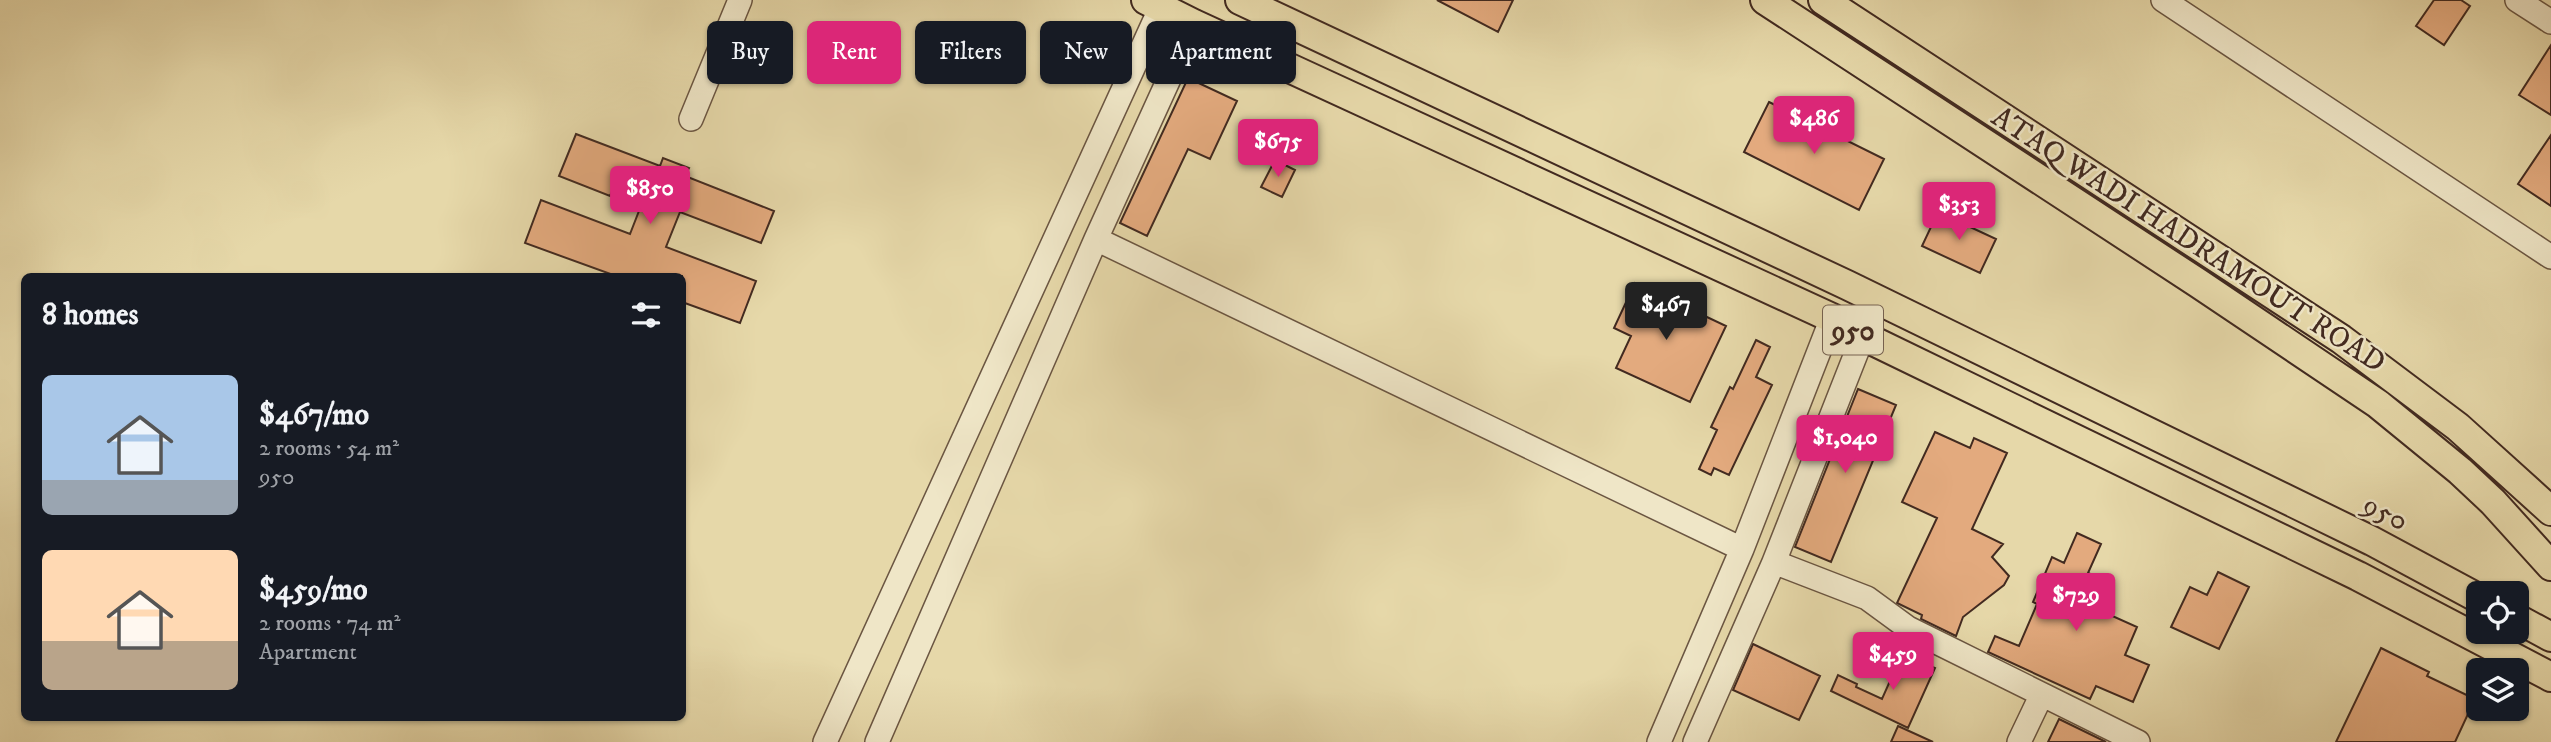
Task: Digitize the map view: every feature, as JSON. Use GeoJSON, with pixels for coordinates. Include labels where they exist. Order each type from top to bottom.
{"type":"FeatureCollection","features":[{"type":"Feature","properties":{"kind":"main road","name":"950"},"geometry":{"type":"LineString","coordinates":[[1240,0],[1847,285],[2372,541],[2466,592]]}},
{"type":"Feature","properties":{"kind":"main road","name":"ATAQ WADI HADRAMOUT ROAD"},"geometry":{"type":"LineString","coordinates":[[1765,0],[2378,404],[2460,471],[2501,510],[2551,566]]}},
{"type":"Feature","properties":{"kind":"main road","name":"ATAQ WADI HADRAMOUT ROAD"},"geometry":{"type":"LineString","coordinates":[[1824,0],[2341,339],[2458,427],[2551,511]]}},
{"type":"Feature","properties":{"kind":"main road","name":"950"},"geometry":{"type":"LineString","coordinates":[[1154,3],[1188,21]]}},
{"type":"Feature","properties":{"kind":"main road","name":"950"},"geometry":{"type":"LineString","coordinates":[[1296,71],[1832,318],[1863,336],[2358,576],[2551,677]]}},
{"type":"Feature","properties":{"kind":"main road"},"geometry":{"type":"LineString","coordinates":[[2134,467],[2153,434]]}},
{"type":"Feature","properties":{"kind":"main road"},"geometry":{"type":"LineString","coordinates":[[2529,625],[2551,637]]}},
{"type":"Feature","properties":{"kind":"street"},"geometry":{"type":"LineString","coordinates":[[691,119],[740,0]]}},
{"type":"Feature","properties":{"kind":"street"},"geometry":{"type":"LineString","coordinates":[[2163,0],[2551,257]]}},
{"type":"Feature","properties":{"kind":"street"},"geometry":{"type":"LineString","coordinates":[[2517,0],[2551,22]]}},
{"type":"Feature","properties":{"kind":"street"},"geometry":{"type":"LineString","coordinates":[[825,742],[1154,3]]}},
{"type":"Feature","properties":{"kind":"street"},"geometry":{"type":"LineString","coordinates":[[877,742],[1096,239],[1167,84]]}},
{"type":"Feature","properties":{"kind":"street"},"geometry":{"type":"LineString","coordinates":[[1096,239],[1742,549]]}},
{"type":"Feature","properties":{"kind":"street"},"geometry":{"type":"LineString","coordinates":[[1658,742],[1742,549],[1832,318]]}},
{"type":"Feature","properties":{"kind":"street"},"geometry":{"type":"LineString","coordinates":[[1695,742],[1774,562],[1863,336]]}},
{"type":"Feature","properties":{"kind":"street"},"geometry":{"type":"LineString","coordinates":[[1774,562],[1867,597],[1908,628],[2138,742]]}},
{"type":"Feature","properties":{"kind":"street"},"geometry":{"type":"LineString","coordinates":[[2019,742],[2041,696]]}},
{"type":"Feature","properties":{"kind":"building"},"geometry":{"type":"Polygon","coordinates":[[[1437,0],[1513,0],[1498,32],[1437,0]]]}},
{"type":"Feature","properties":{"kind":"building"},"geometry":{"type":"Polygon","coordinates":[[[2434,0],[2461,0],[2470,6],[2444,45],[2416,26],[2434,0]]]}},
{"type":"Feature","properties":{"kind":"building"},"geometry":{"type":"Polygon","coordinates":[[[2551,45],[2551,115],[2519,95],[2551,45]]]}},
{"type":"Feature","properties":{"kind":"building"},"geometry":{"type":"Polygon","coordinates":[[[1185,84],[1201,84],[1237,101],[1210,159],[1188,149],[1147,236],[1120,223],[1185,84]]]}},
{"type":"Feature","properties":{"kind":"building"},"geometry":{"type":"Polygon","coordinates":[[[1769,102],[1884,159],[1859,210],[1744,152],[1769,102]]]}},
{"type":"Feature","properties":{"kind":"building"},"geometry":{"type":"Polygon","coordinates":[[[576,134],[660,166],[663,158],[689,168],[685,176],[774,211],[761,243],[680,212],[666,247],[756,281],[740,323],[686,303],[686,273],[608,273],[525,243],[541,200],[630,234],[644,198],[614,186],[610,196],[559,176],[576,134]]]}},
{"type":"Feature","properties":{"kind":"building"},"geometry":{"type":"Polygon","coordinates":[[[2551,135],[2551,206],[2518,184],[2551,135]]]}},
{"type":"Feature","properties":{"kind":"building"},"geometry":{"type":"Polygon","coordinates":[[[1275,160],[1295,170],[1282,197],[1261,187],[1275,160]]]}},
{"type":"Feature","properties":{"kind":"building"},"geometry":{"type":"Polygon","coordinates":[[[1938,212],[1996,239],[1980,273],[1922,246],[1938,212]]]}},
{"type":"Feature","properties":{"kind":"building"},"geometry":{"type":"Polygon","coordinates":[[[1635,283],[1726,326],[1690,402],[1616,368],[1631,336],[1614,328],[1635,283]]]}},
{"type":"Feature","properties":{"kind":"building"},"geometry":{"type":"Polygon","coordinates":[[[1756,340],[1770,347],[1756,377],[1772,385],[1729,475],[1714,468],[1711,475],[1699,469],[1717,430],[1711,427],[1756,340]]]}},
{"type":"Feature","properties":{"kind":"building"},"geometry":{"type":"Polygon","coordinates":[[[1858,389],[1896,405],[1831,562],[1795,547],[1858,389]]]}},
{"type":"Feature","properties":{"kind":"building"},"geometry":{"type":"Polygon","coordinates":[[[1935,432],[1970,448],[1974,438],[2007,453],[1972,529],[2003,544],[1992,557],[2009,576],[2004,585],[1963,617],[1956,636],[1921,619],[1922,615],[1897,603],[1937,518],[1902,502],[1935,432]]]}},
{"type":"Feature","properties":{"kind":"building"},"geometry":{"type":"Polygon","coordinates":[[[2077,533],[2101,544],[2088,573],[2102,579],[2090,606],[2137,627],[2125,655],[2149,665],[2133,702],[2096,686],[2090,699],[1988,652],[1995,636],[2019,646],[2037,604],[2033,602],[2052,557],[2064,563],[2077,533]]]}},
{"type":"Feature","properties":{"kind":"building"},"geometry":{"type":"Polygon","coordinates":[[[2218,572],[2249,587],[2219,649],[2171,627],[2190,587],[2207,595],[2218,572]]]}},
{"type":"Feature","properties":{"kind":"building"},"geometry":{"type":"Polygon","coordinates":[[[1753,644],[1820,676],[1799,720],[1733,690],[1753,644]]]}},
{"type":"Feature","properties":{"kind":"building"},"geometry":{"type":"Polygon","coordinates":[[[2381,648],[2429,672],[2427,676],[2466,695],[2466,718],[2455,742],[2336,742],[2381,648]]]}},
{"type":"Feature","properties":{"kind":"building"},"geometry":{"type":"Polygon","coordinates":[[[1902,654],[1935,668],[1908,728],[1831,691],[1838,675],[1882,699],[1902,654]]]}},
{"type":"Feature","properties":{"kind":"building"},"geometry":{"type":"Polygon","coordinates":[[[2059,719],[2106,742],[2048,742],[2059,719]]]}},
{"type":"Feature","properties":{"kind":"building"},"geometry":{"type":"Polygon","coordinates":[[[1898,726],[1933,742],[1891,742],[1898,726]]]}}]}
